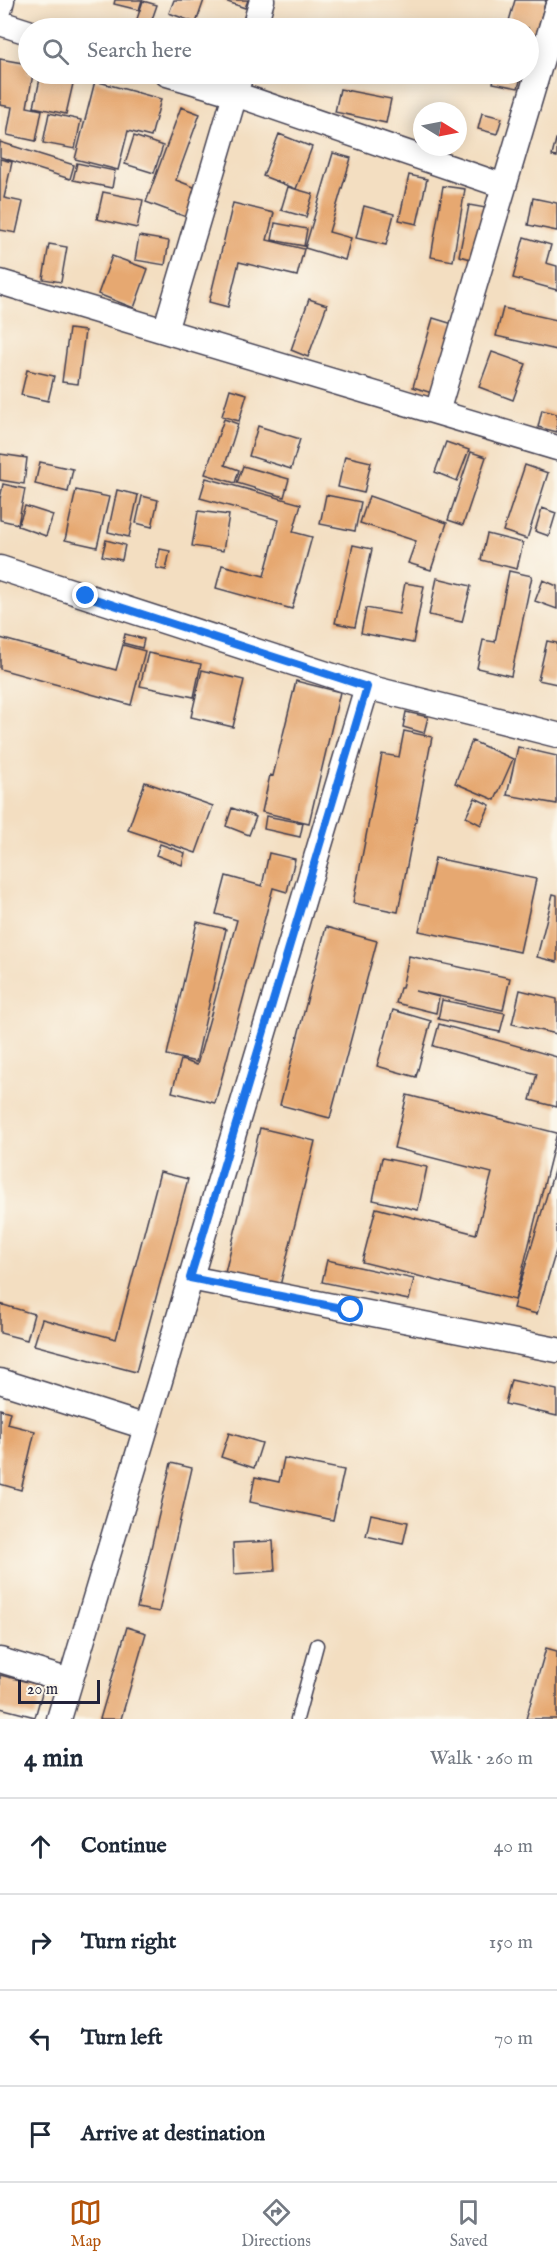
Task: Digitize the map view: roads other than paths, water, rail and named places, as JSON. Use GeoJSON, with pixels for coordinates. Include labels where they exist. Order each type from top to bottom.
{"type":"FeatureCollection","features":[{"type":"Feature","properties":{"kind":"street"},"geometry":{"type":"LineString","coordinates":[[0,8],[2,0]]}},
{"type":"Feature","properties":{"kind":"street"},"geometry":{"type":"LineString","coordinates":[[257,18],[262,0]]}},
{"type":"Feature","properties":{"kind":"street"},"geometry":{"type":"LineString","coordinates":[[539,68],[557,8]]}},
{"type":"Feature","properties":{"kind":"street"},"geometry":{"type":"LineString","coordinates":[[0,23],[18,29]]}},
{"type":"Feature","properties":{"kind":"street"},"geometry":{"type":"LineString","coordinates":[[165,331],[238,84],[504,186]]}},
{"type":"Feature","properties":{"kind":"street"},"geometry":{"type":"LineString","coordinates":[[437,412],[534,84]]}},
{"type":"Feature","properties":{"kind":"street"},"geometry":{"type":"LineString","coordinates":[[0,282],[557,448]]}},
{"type":"Feature","properties":{"kind":"street"},"geometry":{"type":"LineString","coordinates":[[0,568],[367,687],[557,735]]}},
{"type":"Feature","properties":{"kind":"street"},"geometry":{"type":"LineString","coordinates":[[59,1719],[367,687]]}},
{"type":"Feature","properties":{"kind":"street"},"geometry":{"type":"LineString","coordinates":[[190,1278],[557,1350]]}},
{"type":"Feature","properties":{"kind":"street"},"geometry":{"type":"LineString","coordinates":[[0,1381],[146,1427]]}},
{"type":"Feature","properties":{"kind":"street"},"geometry":{"type":"LineString","coordinates":[[0,1660],[70,1681]]}},
{"type":"Feature","properties":{"kind":"lane"},"geometry":{"type":"LineString","coordinates":[[297,1719],[317,1645]]}}]}
